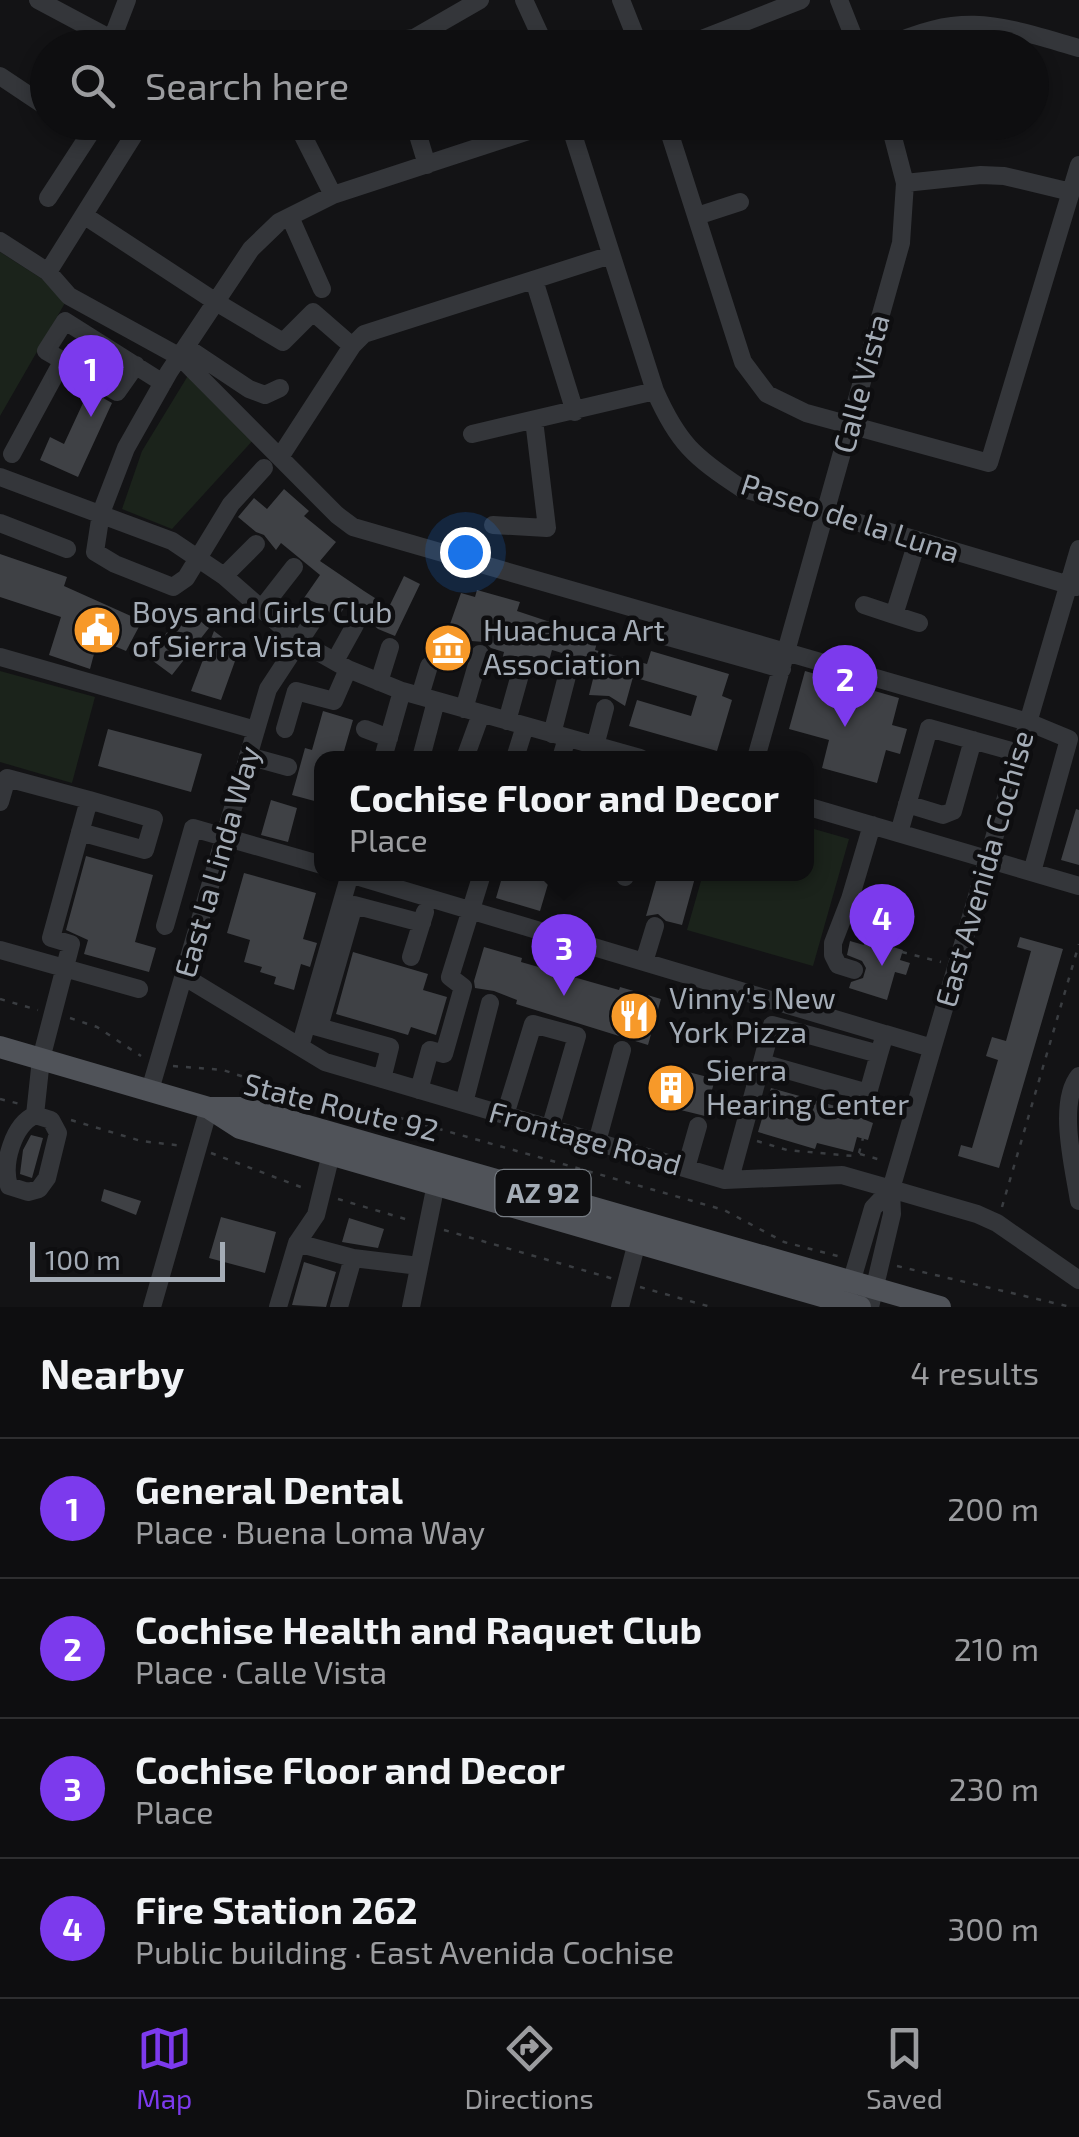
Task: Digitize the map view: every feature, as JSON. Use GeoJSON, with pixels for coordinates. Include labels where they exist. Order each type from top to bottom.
{"type":"FeatureCollection","features":[{"type":"Feature","properties":{"kind":"main road","name":"AZ 92"},"geometry":{"type":"LineString","coordinates":[[0,1048],[209,1108]]}},
{"type":"Feature","properties":{"kind":"main road","name":"State Route 92"},"geometry":{"type":"LineString","coordinates":[[209,1108],[245,1108],[636,1242],[851,1292]]}},
{"type":"Feature","properties":{"kind":"main road","name":"State Route 92"},"geometry":{"type":"LineString","coordinates":[[209,1108],[240,1128],[330,1154],[439,1174],[872,1298],[940,1307]]}},
{"type":"Feature","properties":{"kind":"street"},"geometry":{"type":"LineString","coordinates":[[38,0],[95,30]]}},
{"type":"Feature","properties":{"kind":"street"},"geometry":{"type":"LineString","coordinates":[[122,30],[128,0]]}},
{"type":"Feature","properties":{"kind":"street"},"geometry":{"type":"LineString","coordinates":[[428,30],[480,0]]}},
{"type":"Feature","properties":{"kind":"street"},"geometry":{"type":"LineString","coordinates":[[524,0],[538,30]]}},
{"type":"Feature","properties":{"kind":"street"},"geometry":{"type":"LineString","coordinates":[[621,0],[633,30]]}},
{"type":"Feature","properties":{"kind":"street"},"geometry":{"type":"LineString","coordinates":[[725,30],[801,0]]}},
{"type":"Feature","properties":{"kind":"street"},"geometry":{"type":"LineString","coordinates":[[839,0],[851,30]]}},
{"type":"Feature","properties":{"kind":"street"},"geometry":{"type":"LineString","coordinates":[[925,30],[970,22],[1017,30]]}},
{"type":"Feature","properties":{"kind":"street"},"geometry":{"type":"LineString","coordinates":[[1049,39],[1079,48]]}},
{"type":"Feature","properties":{"kind":"street"},"geometry":{"type":"LineString","coordinates":[[0,76],[30,96]]}},
{"type":"Feature","properties":{"kind":"street"},"geometry":{"type":"LineString","coordinates":[[48,198],[86,140]]}},
{"type":"Feature","properties":{"kind":"street"},"geometry":{"type":"LineString","coordinates":[[48,272],[131,140]]}},
{"type":"Feature","properties":{"kind":"street"},"geometry":{"type":"LineString","coordinates":[[305,140],[333,195]]}},
{"type":"Feature","properties":{"kind":"street"},"geometry":{"type":"LineString","coordinates":[[419,140],[427,165]]}},
{"type":"Feature","properties":{"kind":"street"},"geometry":{"type":"LineString","coordinates":[[502,140],[333,195],[279,222],[252,248],[163,383],[126,448],[101,513],[94,552],[173,587],[186,578],[231,504],[272,463],[364,334],[611,255]]}},
{"type":"Feature","properties":{"kind":"street","name":"Paseo de la Luna"},"geometry":{"type":"LineString","coordinates":[[575,140],[654,391],[671,428],[703,463],[741,488],[1074,587]]}},
{"type":"Feature","properties":{"kind":"street"},"geometry":{"type":"LineString","coordinates":[[672,140],[743,362],[767,394],[806,414],[989,463],[1079,165]]}},
{"type":"Feature","properties":{"kind":"street","name":"Calle Vista"},"geometry":{"type":"LineString","coordinates":[[758,751],[901,243],[905,183],[894,140]]}},
{"type":"Feature","properties":{"kind":"street"},"geometry":{"type":"LineString","coordinates":[[905,183],[992,175],[1071,192]]}},
{"type":"Feature","properties":{"kind":"street"},"geometry":{"type":"LineString","coordinates":[[697,216],[740,202]]}},
{"type":"Feature","properties":{"kind":"street"},"geometry":{"type":"LineString","coordinates":[[85,216],[283,342],[314,312],[352,346]]}},
{"type":"Feature","properties":{"kind":"street"},"geometry":{"type":"LineString","coordinates":[[290,216],[322,289]]}},
{"type":"Feature","properties":{"kind":"street"},"geometry":{"type":"LineString","coordinates":[[0,240],[48,272],[70,296],[249,388],[273,392],[252,429]]}},
{"type":"Feature","properties":{"kind":"street"},"geometry":{"type":"LineString","coordinates":[[534,280],[575,412]]}},
{"type":"Feature","properties":{"kind":"street"},"geometry":{"type":"LineString","coordinates":[[136,366],[118,392],[46,351],[65,321],[163,383]]}},
{"type":"Feature","properties":{"kind":"street"},"geometry":{"type":"LineString","coordinates":[[183,352],[252,429],[272,463],[368,533],[669,618],[664,636],[784,660],[1028,722],[1069,740],[1032,872]]}},
{"type":"Feature","properties":{"kind":"street"},"geometry":{"type":"LineString","coordinates":[[12,454],[63,360]]}},
{"type":"Feature","properties":{"kind":"street"},"geometry":{"type":"LineString","coordinates":[[472,434],[654,391]]}},
{"type":"Feature","properties":{"kind":"street"},"geometry":{"type":"LineString","coordinates":[[494,525],[547,528],[534,420]]}},
{"type":"Feature","properties":{"kind":"street"},"geometry":{"type":"LineString","coordinates":[[0,477],[172,540],[224,576],[297,640],[378,682],[614,751]]}},
{"type":"Feature","properties":{"kind":"street"},"geometry":{"type":"LineString","coordinates":[[0,523],[67,550]]}},
{"type":"Feature","properties":{"kind":"street"},"geometry":{"type":"LineString","coordinates":[[894,615],[917,542]]}},
{"type":"Feature","properties":{"kind":"street"},"geometry":{"type":"LineString","coordinates":[[224,576],[256,544]]}},
{"type":"Feature","properties":{"kind":"street","name":"East Avenida Cochise"},"geometry":{"type":"LineString","coordinates":[[891,1188],[1028,722],[1074,587],[1079,549]]}},
{"type":"Feature","properties":{"kind":"street"},"geometry":{"type":"LineString","coordinates":[[262,608],[294,567]]}},
{"type":"Feature","properties":{"kind":"street"},"geometry":{"type":"LineString","coordinates":[[864,605],[919,623]]}},
{"type":"Feature","properties":{"kind":"street","name":"East la Linda Way"},"geometry":{"type":"LineString","coordinates":[[150,1090],[268,689],[316,616]]}},
{"type":"Feature","properties":{"kind":"street"},"geometry":{"type":"LineString","coordinates":[[285,728],[296,690],[334,700],[341,665],[356,625]]}},
{"type":"Feature","properties":{"kind":"street"},"geometry":{"type":"LineString","coordinates":[[378,682],[390,648]]}},
{"type":"Feature","properties":{"kind":"street"},"geometry":{"type":"LineString","coordinates":[[466,751],[480,654]]}},
{"type":"Feature","properties":{"kind":"street"},"geometry":{"type":"LineString","coordinates":[[0,657],[256,730]]}},
{"type":"Feature","properties":{"kind":"street"},"geometry":{"type":"LineString","coordinates":[[385,751],[389,738],[419,696],[428,666]]}},
{"type":"Feature","properties":{"kind":"street"},"geometry":{"type":"LineString","coordinates":[[515,751],[521,671]]}},
{"type":"Feature","properties":{"kind":"street"},"geometry":{"type":"LineString","coordinates":[[560,751],[567,676]]}},
{"type":"Feature","properties":{"kind":"street"},"geometry":{"type":"LineString","coordinates":[[419,696],[422,751]]}},
{"type":"Feature","properties":{"kind":"street"},"geometry":{"type":"LineString","coordinates":[[595,746],[605,708]]}},
{"type":"Feature","properties":{"kind":"street"},"geometry":{"type":"LineString","coordinates":[[899,832],[929,728],[1019,753]]}},
{"type":"Feature","properties":{"kind":"street"},"geometry":{"type":"LineString","coordinates":[[365,729],[389,738]]}},
{"type":"Feature","properties":{"kind":"street"},"geometry":{"type":"LineString","coordinates":[[907,804],[943,816],[953,812],[973,740]]}},
{"type":"Feature","properties":{"kind":"street"},"geometry":{"type":"LineString","coordinates":[[248,756],[288,768]]}},
{"type":"Feature","properties":{"kind":"street"},"geometry":{"type":"LineString","coordinates":[[0,802],[7,778],[154,819],[145,850],[80,832]]}},
{"type":"Feature","properties":{"kind":"street"},"geometry":{"type":"LineString","coordinates":[[35,1112],[41,1059],[71,944],[50,938],[88,800]]}},
{"type":"Feature","properties":{"kind":"street"},"geometry":{"type":"LineString","coordinates":[[814,808],[1079,886]]}},
{"type":"Feature","properties":{"kind":"street"},"geometry":{"type":"LineString","coordinates":[[854,970],[838,965],[832,954],[833,943],[872,825]]}},
{"type":"Feature","properties":{"kind":"street"},"geometry":{"type":"LineString","coordinates":[[165,926],[193,828],[314,864]]}},
{"type":"Feature","properties":{"kind":"street"},"geometry":{"type":"LineString","coordinates":[[313,1025],[348,881]]}},
{"type":"Feature","properties":{"kind":"street"},"geometry":{"type":"LineString","coordinates":[[373,881],[932,1048]]}},
{"type":"Feature","properties":{"kind":"street"},"geometry":{"type":"LineString","coordinates":[[419,1090],[430,1050],[444,1054],[463,987],[450,977],[480,881]]}},
{"type":"Feature","properties":{"kind":"street"},"geometry":{"type":"LineString","coordinates":[[411,957],[430,898]]}},
{"type":"Feature","properties":{"kind":"street"},"geometry":{"type":"LineString","coordinates":[[300,1047],[313,1025],[354,906],[422,923]]}},
{"type":"Feature","properties":{"kind":"street"},"geometry":{"type":"LineString","coordinates":[[644,962],[655,926]]}},
{"type":"Feature","properties":{"kind":"street"},"geometry":{"type":"LineString","coordinates":[[0,950],[139,989]]}},
{"type":"Feature","properties":{"kind":"street","name":"Frontage Road"},"geometry":{"type":"LineString","coordinates":[[185,977],[325,1062],[730,1179],[842,1176],[891,1188],[997,1223],[1079,1280]]}},
{"type":"Feature","properties":{"kind":"street"},"geometry":{"type":"LineString","coordinates":[[464,1103],[490,1003]]}},
{"type":"Feature","properties":{"kind":"street"},"geometry":{"type":"LineString","coordinates":[[505,1115],[532,1024],[577,1036],[550,1128]]}},
{"type":"Feature","properties":{"kind":"street"},"geometry":{"type":"LineString","coordinates":[[313,1025],[390,1047],[382,1079]]}},
{"type":"Feature","properties":{"kind":"street"},"geometry":{"type":"LineString","coordinates":[[730,1179],[772,1025],[879,1054]]}},
{"type":"Feature","properties":{"kind":"street"},"geometry":{"type":"LineString","coordinates":[[762,1063],[868,1093],[885,1034]]}},
{"type":"Feature","properties":{"kind":"street"},"geometry":{"type":"LineString","coordinates":[[596,1142],[622,1050]]}},
{"type":"Feature","properties":{"kind":"street"},"geometry":{"type":"LineString","coordinates":[[1079,1076],[1070,1093],[1069,1120],[1079,1201]]}},
{"type":"Feature","properties":{"kind":"street"},"geometry":{"type":"LineString","coordinates":[[152,1307],[209,1108]]}},
{"type":"Feature","properties":{"kind":"street"},"geometry":{"type":"LineString","coordinates":[[686,1168],[698,1126]]}},
{"type":"Feature","properties":{"kind":"street"},"geometry":{"type":"LineString","coordinates":[[278,1307],[297,1243],[316,1215],[330,1154]]}},
{"type":"Feature","properties":{"kind":"street"},"geometry":{"type":"LineString","coordinates":[[411,1307],[439,1174]]}},
{"type":"Feature","properties":{"kind":"street"},"geometry":{"type":"LineString","coordinates":[[851,1292],[873,1208],[891,1188]]}},
{"type":"Feature","properties":{"kind":"street"},"geometry":{"type":"LineString","coordinates":[[872,1298],[892,1214],[891,1188]]}},
{"type":"Feature","properties":{"kind":"street"},"geometry":{"type":"LineString","coordinates":[[620,1307],[636,1242]]}},
{"type":"Feature","properties":{"kind":"street"},"geometry":{"type":"LineString","coordinates":[[297,1243],[353,1258],[420,1266]]}},
{"type":"Feature","properties":{"kind":"street"},"geometry":{"type":"LineString","coordinates":[[339,1307],[353,1258]]}},
{"type":"Feature","properties":{"kind":"path"},"geometry":{"type":"LineString","coordinates":[[997,1223],[1079,944]]}},
{"type":"Feature","properties":{"kind":"path"},"geometry":{"type":"LineString","coordinates":[[902,952],[957,966]]}},
{"type":"Feature","properties":{"kind":"path"},"geometry":{"type":"LineString","coordinates":[[0,999],[97,1026],[138,1056],[176,1068],[223,1070],[292,1093],[365,1108],[724,1210],[784,1242],[851,1292]]}},
{"type":"Feature","properties":{"kind":"path"},"geometry":{"type":"LineString","coordinates":[[0,1099],[141,1141],[197,1149],[321,1194],[711,1307]]}},
{"type":"Feature","properties":{"kind":"path"},"geometry":{"type":"LineString","coordinates":[[742,1136],[787,1150],[853,1156],[859,1153],[898,1164]]}},
{"type":"Feature","properties":{"kind":"path"},"geometry":{"type":"LineString","coordinates":[[859,1153],[863,1138]]}},
{"type":"Feature","properties":{"kind":"path"},"geometry":{"type":"LineString","coordinates":[[880,1264],[1071,1307]]}},
{"type":"Feature","properties":{"kind":"shaded area"},"geometry":{"type":"Polygon","coordinates":[[[0,252],[69,296],[0,416],[0,252]]]}},
{"type":"Feature","properties":{"kind":"shaded area"},"geometry":{"type":"Polygon","coordinates":[[[189,374],[255,438],[172,529],[122,509],[142,451],[189,374]]]}},
{"type":"Feature","properties":{"kind":"shaded area"},"geometry":{"type":"Polygon","coordinates":[[[0,671],[95,697],[72,783],[0,762],[0,671]]]}},
{"type":"Feature","properties":{"kind":"shaded area"},"geometry":{"type":"Polygon","coordinates":[[[814,829],[849,839],[813,966],[687,930],[701,881],[814,881],[814,829]]]}},
{"type":"Feature","properties":{"kind":"building"},"geometry":{"type":"Polygon","coordinates":[[[89,390],[112,403],[78,477],[40,460],[50,437],[64,444],[89,390]]]}},
{"type":"Feature","properties":{"kind":"building"},"geometry":{"type":"Polygon","coordinates":[[[284,489],[309,511],[304,516],[336,542],[320,561],[389,607],[404,576],[420,584],[395,636],[344,608],[336,620],[324,606],[304,598],[320,575],[281,543],[276,550],[264,535],[238,517],[254,498],[267,509],[284,489]]]}},
{"type":"Feature","properties":{"kind":"building"},"geometry":{"type":"Polygon","coordinates":[[[0,554],[67,577],[64,586],[142,621],[126,651],[98,639],[90,669],[49,655],[61,617],[0,597],[0,554]]]}},
{"type":"Feature","properties":{"kind":"building"},"geometry":{"type":"Polygon","coordinates":[[[477,590],[520,602],[517,611],[598,638],[595,650],[647,664],[651,651],[729,674],[722,696],[732,700],[717,751],[629,726],[637,700],[691,716],[697,696],[633,677],[625,706],[609,696],[589,695],[594,675],[569,664],[572,656],[552,650],[546,672],[533,668],[525,659],[502,660],[504,652],[484,642],[459,640],[452,667],[441,664],[438,658],[461,593],[475,597],[477,590]]]}},
{"type":"Feature","properties":{"kind":"building"},"geometry":{"type":"Polygon","coordinates":[[[184,608],[209,628],[172,675],[149,658],[184,608]]]}},
{"type":"Feature","properties":{"kind":"building"},"geometry":{"type":"Polygon","coordinates":[[[214,631],[239,650],[221,700],[191,691],[214,631]]]}},
{"type":"Feature","properties":{"kind":"building"},"geometry":{"type":"Polygon","coordinates":[[[805,671],[899,698],[892,725],[907,729],[900,754],[886,750],[877,783],[822,768],[829,740],[789,729],[805,671]]]}},
{"type":"Feature","properties":{"kind":"building"},"geometry":{"type":"Polygon","coordinates":[[[323,711],[353,720],[344,751],[314,751],[314,801],[292,795],[305,748],[312,750],[323,711]]]}},
{"type":"Feature","properties":{"kind":"building"},"geometry":{"type":"Polygon","coordinates":[[[108,729],[202,754],[191,792],[98,766],[108,729]]]}},
{"type":"Feature","properties":{"kind":"building"},"geometry":{"type":"Polygon","coordinates":[[[271,800],[297,808],[288,842],[261,835],[271,800]]]}},
{"type":"Feature","properties":{"kind":"building"},"geometry":{"type":"Polygon","coordinates":[[[1076,809],[1079,810],[1079,865],[1061,860],[1076,809]]]}},
{"type":"Feature","properties":{"kind":"building"},"geometry":{"type":"Polygon","coordinates":[[[86,856],[153,875],[135,942],[156,948],[149,972],[84,954],[88,940],[66,930],[86,856]]]}},
{"type":"Feature","properties":{"kind":"building"},"geometry":{"type":"Polygon","coordinates":[[[244,873],[316,893],[303,939],[317,943],[310,967],[301,964],[294,990],[274,984],[276,977],[260,972],[262,967],[244,962],[250,940],[227,933],[244,873]]]}},
{"type":"Feature","properties":{"kind":"building"},"geometry":{"type":"Polygon","coordinates":[[[501,881],[549,881],[540,911],[496,898],[501,881]]]}},
{"type":"Feature","properties":{"kind":"building"},"geometry":{"type":"Polygon","coordinates":[[[656,881],[694,881],[682,925],[666,921],[658,914],[646,916],[656,881]]]}},
{"type":"Feature","properties":{"kind":"building"},"geometry":{"type":"Polygon","coordinates":[[[1020,937],[1063,949],[999,1168],[958,1156],[961,1145],[972,1148],[998,1060],[986,1056],[992,1037],[1006,1041],[1031,951],[1017,947],[1020,937]]]}},
{"type":"Feature","properties":{"kind":"building"},"geometry":{"type":"Polygon","coordinates":[[[866,939],[903,950],[900,960],[910,963],[906,975],[895,972],[887,1000],[849,988],[851,982],[863,978],[866,968],[862,961],[847,955],[850,941],[864,945],[866,939]]]}},
{"type":"Feature","properties":{"kind":"building"},"geometry":{"type":"Polygon","coordinates":[[[484,947],[522,958],[521,962],[661,999],[648,1045],[516,1004],[517,1000],[494,991],[475,988],[484,947]]]}},
{"type":"Feature","properties":{"kind":"building"},"geometry":{"type":"Polygon","coordinates":[[[353,952],[428,974],[423,990],[447,997],[436,1035],[411,1027],[408,1035],[336,1014],[353,952]]]}},
{"type":"Feature","properties":{"kind":"building"},"geometry":{"type":"Polygon","coordinates":[[[662,1065],[715,1079],[705,1116],[652,1103],[662,1065]]]}},
{"type":"Feature","properties":{"kind":"building"},"geometry":{"type":"Polygon","coordinates":[[[771,1088],[864,1114],[863,1119],[873,1123],[868,1140],[857,1137],[853,1152],[817,1143],[815,1149],[758,1132],[771,1088]]]}},
{"type":"Feature","properties":{"kind":"building"},"geometry":{"type":"Polygon","coordinates":[[[31,1135],[43,1138],[32,1178],[20,1174],[23,1150],[31,1135]]]}},
{"type":"Feature","properties":{"kind":"building"},"geometry":{"type":"Polygon","coordinates":[[[104,1189],[141,1201],[136,1215],[101,1201],[104,1189]]]}},
{"type":"Feature","properties":{"kind":"building"},"geometry":{"type":"Polygon","coordinates":[[[221,1217],[276,1232],[265,1273],[209,1258],[221,1217]]]}},
{"type":"Feature","properties":{"kind":"building"},"geometry":{"type":"Polygon","coordinates":[[[349,1218],[384,1229],[378,1248],[342,1242],[349,1218]]]}},
{"type":"Feature","properties":{"kind":"building"},"geometry":{"type":"Polygon","coordinates":[[[304,1262],[336,1272],[326,1307],[292,1305],[304,1262]]]}},
{"type":"Feature","properties":{"kind":"place","name":"General Dental"},"geometry":{"type":"Point","coordinates":[91,417]}},
{"type":"Feature","properties":{"kind":"place","name":"Boys and Girls Club of Sierra Vista"},"geometry":{"type":"Point","coordinates":[97,630]}},
{"type":"Feature","properties":{"kind":"place","name":"Huachuca Art Association"},"geometry":{"type":"Point","coordinates":[448,648]}},
{"type":"Feature","properties":{"kind":"place","name":"Cochise Health and Raquet Club"},"geometry":{"type":"Point","coordinates":[845,727]}},
{"type":"Feature","properties":{"kind":"place","name":"Fire Station 262"},"geometry":{"type":"Point","coordinates":[882,966]}},
{"type":"Feature","properties":{"kind":"place","name":"Cochise Floor and Decor"},"geometry":{"type":"Point","coordinates":[564,996]}},
{"type":"Feature","properties":{"kind":"place","name":"Vinny's New York Pizza"},"geometry":{"type":"Point","coordinates":[634,1016]}},
{"type":"Feature","properties":{"kind":"place","name":"Sierra Hearing Center"},"geometry":{"type":"Point","coordinates":[671,1088]}}]}
